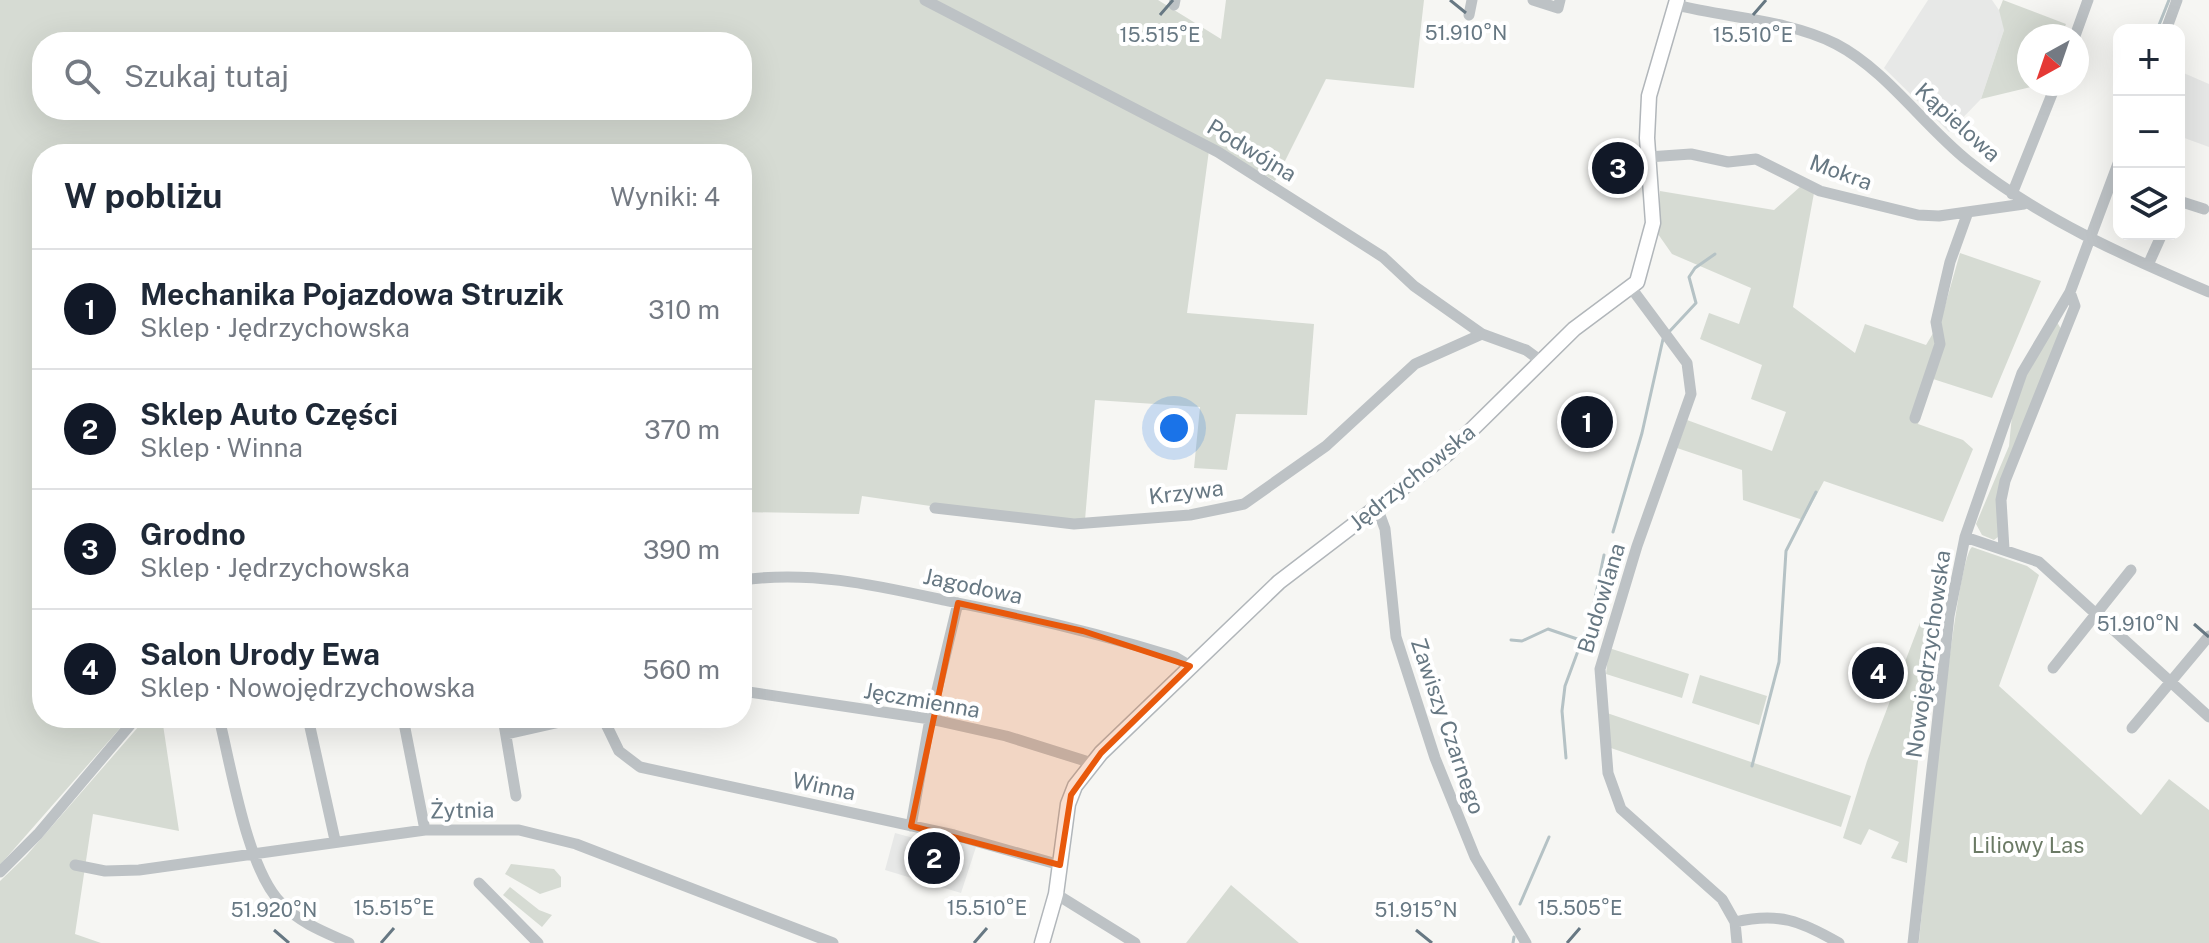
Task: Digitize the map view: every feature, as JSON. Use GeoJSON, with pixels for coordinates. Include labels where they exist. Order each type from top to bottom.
{"type":"FeatureCollection","features":[{"type":"Feature","properties":{"kind":"main road"},"geometry":{"type":"LineString","coordinates":[[1632,289],[1641,274],[1653,223],[1648,157],[1649,96],[1677,2]]}},
{"type":"Feature","properties":{"kind":"main road","name":"Jędrzychowska"},"geometry":{"type":"LineString","coordinates":[[1042,943],[1056,894],[1068,804],[1092,763],[1294,569],[1448,453],[1574,329],[1632,289]]}},
{"type":"Feature","properties":{"kind":"street","name":"Podwójna"},"geometry":{"type":"LineString","coordinates":[[925,0],[1151,115],[1231,160],[1383,257],[1414,286],[1482,334],[1526,350],[1541,361]]}},
{"type":"Feature","properties":{"kind":"street"},"geometry":{"type":"LineString","coordinates":[[1469,15],[1472,0]]}},
{"type":"Feature","properties":{"kind":"street"},"geometry":{"type":"LineString","coordinates":[[1533,0],[1558,8],[1560,0]]}},
{"type":"Feature","properties":{"kind":"street"},"geometry":{"type":"LineString","coordinates":[[2079,24],[2088,0]]}},
{"type":"Feature","properties":{"kind":"street"},"geometry":{"type":"LineString","coordinates":[[2168,24],[2177,0]]}},
{"type":"Feature","properties":{"kind":"street","name":"Kąpielowa"},"geometry":{"type":"LineString","coordinates":[[1677,2],[1800,31],[1836,44],[1860,59],[1942,140],[2024,204],[2209,292]]}},
{"type":"Feature","properties":{"kind":"street"},"geometry":{"type":"LineString","coordinates":[[2012,194],[2051,96]]}},
{"type":"Feature","properties":{"kind":"street","name":"Mokra"},"geometry":{"type":"LineString","coordinates":[[1648,157],[1691,154],[1728,162],[1756,159],[1820,191],[1918,215],[1936,216],[2024,204]]}},
{"type":"Feature","properties":{"kind":"street","name":"Nowojędrzychowska"},"geometry":{"type":"LineString","coordinates":[[1913,943],[1945,647],[1965,537],[2022,373],[2070,292],[2116,168]]}},
{"type":"Feature","properties":{"kind":"street"},"geometry":{"type":"LineString","coordinates":[[2185,203],[2204,209]]}},
{"type":"Feature","properties":{"kind":"street"},"geometry":{"type":"LineString","coordinates":[[1915,418],[1940,344],[1936,322],[1950,262],[1968,212]]}},
{"type":"Feature","properties":{"kind":"street"},"geometry":{"type":"LineString","coordinates":[[2148,265],[2159,240]]}},
{"type":"Feature","properties":{"kind":"street","name":"Budowlana"},"geometry":{"type":"LineString","coordinates":[[1632,289],[1687,363],[1691,394],[1637,546],[1600,669],[1608,773],[1621,809],[1722,899],[1735,922]]}},
{"type":"Feature","properties":{"kind":"street"},"geometry":{"type":"LineString","coordinates":[[2004,549],[2001,500],[2005,481],[2075,306],[2070,292]]}},
{"type":"Feature","properties":{"kind":"street","name":"Krzywa"},"geometry":{"type":"LineString","coordinates":[[935,508],[1074,524],[1190,515],[1244,504],[1318,453],[1415,364],[1482,334]]}},
{"type":"Feature","properties":{"kind":"street","name":"Zawiszy Czarnego"},"geometry":{"type":"LineString","coordinates":[[1377,507],[1385,529],[1396,637],[1430,745],[1475,857],[1526,943]]}},
{"type":"Feature","properties":{"kind":"street"},"geometry":{"type":"LineString","coordinates":[[1965,537],[2039,562],[2209,717]]}},
{"type":"Feature","properties":{"kind":"street"},"geometry":{"type":"LineString","coordinates":[[2053,668],[2131,570]]}},
{"type":"Feature","properties":{"kind":"street","name":"Jagodowa"},"geometry":{"type":"LineString","coordinates":[[752,579],[816,576],[958,603],[1053,623],[1175,657],[1190,666]]}},
{"type":"Feature","properties":{"kind":"street"},"geometry":{"type":"LineString","coordinates":[[911,826],[930,719],[958,603]]}},
{"type":"Feature","properties":{"kind":"street"},"geometry":{"type":"LineString","coordinates":[[2132,728],[2209,636]]}},
{"type":"Feature","properties":{"kind":"street","name":"Jęczmienna"},"geometry":{"type":"LineString","coordinates":[[752,692],[930,719],[1006,736],[1092,763]]}},
{"type":"Feature","properties":{"kind":"street"},"geometry":{"type":"LineString","coordinates":[[0,872],[38,834],[128,728]]}},
{"type":"Feature","properties":{"kind":"street"},"geometry":{"type":"LineString","coordinates":[[222,728],[253,852],[278,901],[310,926],[349,943]]}},
{"type":"Feature","properties":{"kind":"street"},"geometry":{"type":"LineString","coordinates":[[310,728],[335,840]]}},
{"type":"Feature","properties":{"kind":"street"},"geometry":{"type":"LineString","coordinates":[[405,728],[425,830]]}},
{"type":"Feature","properties":{"kind":"street"},"geometry":{"type":"LineString","coordinates":[[506,728],[516,796]]}},
{"type":"Feature","properties":{"kind":"street"},"geometry":{"type":"LineString","coordinates":[[507,734],[534,728]]}},
{"type":"Feature","properties":{"kind":"street","name":"Winna"},"geometry":{"type":"LineString","coordinates":[[608,728],[619,751],[640,767],[911,826],[1060,865]]}},
{"type":"Feature","properties":{"kind":"street","name":"Żytnia"},"geometry":{"type":"LineString","coordinates":[[75,865],[105,871],[139,870],[335,840],[425,830],[502,828],[554,837],[833,943]]}},
{"type":"Feature","properties":{"kind":"street"},"geometry":{"type":"LineString","coordinates":[[479,883],[538,943]]}},
{"type":"Feature","properties":{"kind":"street"},"geometry":{"type":"LineString","coordinates":[[1056,894],[1135,943]]}},
{"type":"Feature","properties":{"kind":"street"},"geometry":{"type":"LineString","coordinates":[[1737,943],[1735,922],[1764,915],[1804,923],[1839,943]]}},
{"type":"Feature","properties":{"kind":"highlighted area"},"geometry":{"type":"Polygon","coordinates":[[[958,603],[1083,631],[1190,666],[1101,753],[1071,795],[1060,865],[911,826],[958,603]]]}},
{"type":"Feature","properties":{"kind":"shaded area"},"geometry":{"type":"Polygon","coordinates":[[[1928,0],[1992,0],[2003,16],[2004,30],[1981,99],[1949,132],[1884,68],[1928,0]]]}},
{"type":"Feature","properties":{"kind":"shaded area"},"geometry":{"type":"Polygon","coordinates":[[[2185,74],[2209,84],[2209,147],[2185,138],[2185,74]]]}},
{"type":"Feature","properties":{"kind":"shaded area"},"geometry":{"type":"Polygon","coordinates":[[[895,833],[950,848],[953,841],[976,847],[961,893],[885,870],[895,833]]]}},
{"type":"Feature","properties":{"kind":"green space"},"geometry":{"type":"Polygon","coordinates":[[[0,0],[1158,0],[1221,39],[1226,0],[1424,0],[1414,88],[1326,79],[1275,181],[1210,143],[1187,313],[1314,324],[1307,415],[1236,414],[1227,470],[1194,468],[1200,407],[1095,400],[1085,520],[992,515],[862,496],[859,514],[752,512],[752,144],[32,144],[32,728],[120,728],[0,865],[0,0]]]}},
{"type":"Feature","properties":{"kind":"green space"},"geometry":{"type":"Polygon","coordinates":[[[2003,0],[2066,24],[2017,24],[2017,90],[1981,99],[2004,30],[1999,10],[2003,0]]]}},
{"type":"Feature","properties":{"kind":"green space"},"geometry":{"type":"Polygon","coordinates":[[[1801,186],[1814,193],[1793,307],[1855,353],[1865,324],[1926,345],[1941,320],[1960,253],[2041,281],[1992,398],[1933,379],[1918,424],[1963,440],[1973,449],[1943,522],[1824,481],[1803,520],[1743,500],[1742,470],[1677,448],[1687,420],[1772,451],[1786,412],[1751,399],[1762,365],[1700,339],[1709,313],[1739,324],[1751,288],[1672,254],[1658,234],[1660,191],[1774,210],[1801,186]]]}},
{"type":"Feature","properties":{"kind":"green space"},"geometry":{"type":"Polygon","coordinates":[[[2057,322],[2061,329],[2009,460],[1998,537],[1994,540],[1982,535],[1976,524],[2009,446],[2012,415],[2025,375],[2057,322]]]}},
{"type":"Feature","properties":{"kind":"green space","name":"Liliowy Las"},"geometry":{"type":"Polygon","coordinates":[[[1972,547],[2027,566],[2039,575],[1999,686],[2141,815],[2169,779],[2209,810],[2209,943],[1919,943],[1949,666],[1965,566],[1972,547]]]}},
{"type":"Feature","properties":{"kind":"green space"},"geometry":{"type":"Polygon","coordinates":[[[1921,620],[1933,623],[1907,863],[1891,858],[1899,842],[1869,829],[1861,845],[1843,838],[1867,761],[1921,620]]]}},
{"type":"Feature","properties":{"kind":"green space"},"geometry":{"type":"Polygon","coordinates":[[[1609,648],[1689,674],[1682,698],[1606,674],[1609,648]]]}},
{"type":"Feature","properties":{"kind":"green space"},"geometry":{"type":"Polygon","coordinates":[[[1700,675],[1767,696],[1759,725],[1692,703],[1700,675]]]}},
{"type":"Feature","properties":{"kind":"green space"},"geometry":{"type":"Polygon","coordinates":[[[1607,713],[1851,796],[1841,827],[1608,747],[1607,713]]]}},
{"type":"Feature","properties":{"kind":"green space"},"geometry":{"type":"Polygon","coordinates":[[[137,728],[164,728],[179,831],[93,814],[75,934],[101,943],[0,943],[0,881],[26,856],[137,728]]]}},
{"type":"Feature","properties":{"kind":"green space"},"geometry":{"type":"Polygon","coordinates":[[[511,864],[554,869],[561,877],[561,887],[540,894],[505,874],[511,864]]]}},
{"type":"Feature","properties":{"kind":"green space"},"geometry":{"type":"Polygon","coordinates":[[[1231,885],[1299,943],[1186,943],[1231,885]]]}},
{"type":"Feature","properties":{"kind":"green space"},"geometry":{"type":"Polygon","coordinates":[[[510,887],[539,910],[552,915],[542,927],[503,895],[510,887]]]}},
{"type":"Feature","properties":{"kind":"waterway"},"geometry":{"type":"LineString","coordinates":[[2159,24],[2169,0]]}},
{"type":"Feature","properties":{"kind":"waterway"},"geometry":{"type":"LineString","coordinates":[[1668,333],[1696,303],[1689,277],[1695,268],[1715,254]]}},
{"type":"Feature","properties":{"kind":"waterway"},"geometry":{"type":"LineString","coordinates":[[1613,532],[1642,433],[1663,339]]}},
{"type":"Feature","properties":{"kind":"waterway"},"geometry":{"type":"LineString","coordinates":[[1752,766],[1779,662],[1786,551],[1816,492]]}},
{"type":"Feature","properties":{"kind":"waterway"},"geometry":{"type":"LineString","coordinates":[[1566,758],[1562,711],[1565,686],[1592,613],[1604,555]]}},
{"type":"Feature","properties":{"kind":"waterway"},"geometry":{"type":"LineString","coordinates":[[1511,640],[1522,641],[1548,629],[1583,641]]}},
{"type":"Feature","properties":{"kind":"waterway"},"geometry":{"type":"LineString","coordinates":[[1520,904],[1549,837]]}},
{"type":"Feature","properties":{"kind":"waterway"},"geometry":{"type":"LineString","coordinates":[[1513,943],[1514,937]]}},
{"type":"Feature","properties":{"kind":"place","name":"Grodno"},"geometry":{"type":"Point","coordinates":[1618,168]}},
{"type":"Feature","properties":{"kind":"place","name":"Mechanika Pojazdowa Struzik"},"geometry":{"type":"Point","coordinates":[1587,422]}},
{"type":"Feature","properties":{"kind":"place","name":"Salon Urody Ewa"},"geometry":{"type":"Point","coordinates":[1878,673]}},
{"type":"Feature","properties":{"kind":"place","name":"Sklep Auto Części"},"geometry":{"type":"Point","coordinates":[934,858]}}]}
